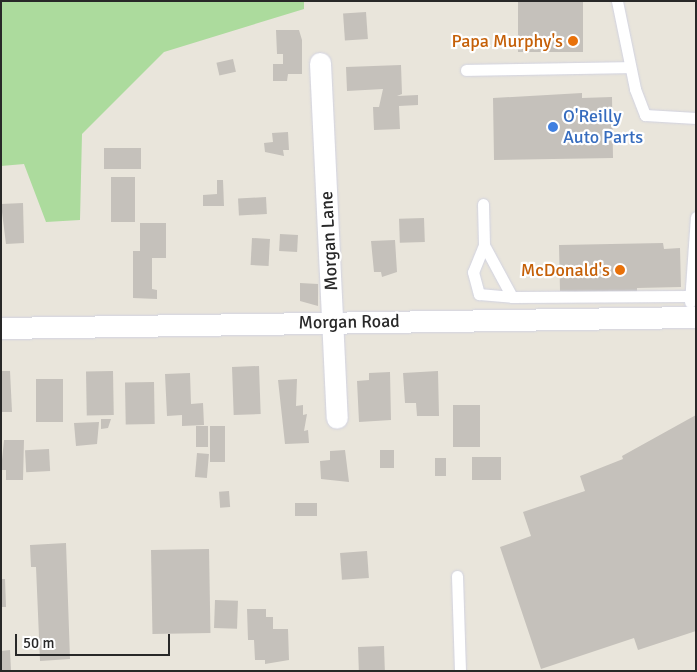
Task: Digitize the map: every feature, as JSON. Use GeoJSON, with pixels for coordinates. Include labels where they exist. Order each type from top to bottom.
{"type":"FeatureCollection","features":[{"type":"Feature","properties":{"kind":"street","name":"Morgan Lane"},"geometry":{"type":"LineString","coordinates":[[320,63],[337,418]]}},
{"type":"Feature","properties":{"kind":"street","name":"Morgan Road"},"geometry":{"type":"LineString","coordinates":[[1,328],[693,318]]}},
{"type":"Feature","properties":{"kind":"lane"},"geometry":{"type":"LineString","coordinates":[[617,1],[630,67],[645,115],[696,118]]}},
{"type":"Feature","properties":{"kind":"lane"},"geometry":{"type":"LineString","coordinates":[[466,70],[630,67]]}},
{"type":"Feature","properties":{"kind":"lane"},"geometry":{"type":"LineString","coordinates":[[483,204],[484,245],[473,272],[480,294],[512,297],[690,296]]}},
{"type":"Feature","properties":{"kind":"lane"},"geometry":{"type":"LineString","coordinates":[[693,318],[690,296],[696,217]]}},
{"type":"Feature","properties":{"kind":"lane"},"geometry":{"type":"LineString","coordinates":[[484,245],[512,297]]}},
{"type":"Feature","properties":{"kind":"lane"},"geometry":{"type":"LineString","coordinates":[[457,576],[460,671]]}},
{"type":"Feature","properties":{"kind":"green space"},"geometry":{"type":"Polygon","coordinates":[[[1,1],[304,1],[304,9],[164,52],[82,134],[80,220],[46,222],[24,164],[1,166],[1,1]]]}},
{"type":"Feature","properties":{"kind":"building"},"geometry":{"type":"Polygon","coordinates":[[[518,1],[583,1],[583,52],[518,52],[518,1]]]}},
{"type":"Feature","properties":{"kind":"building"},"geometry":{"type":"Polygon","coordinates":[[[366,12],[368,39],[345,41],[343,14],[366,12]]]}},
{"type":"Feature","properties":{"kind":"building"},"geometry":{"type":"Polygon","coordinates":[[[276,30],[299,30],[302,40],[302,74],[288,74],[287,81],[273,81],[273,64],[283,64],[283,54],[277,54],[276,30]]]}},
{"type":"Feature","properties":{"kind":"building"},"geometry":{"type":"Polygon","coordinates":[[[233,59],[236,72],[219,75],[216,63],[233,59]]]}},
{"type":"Feature","properties":{"kind":"building"},"geometry":{"type":"Polygon","coordinates":[[[401,65],[402,94],[397,96],[418,95],[418,105],[399,106],[400,129],[374,130],[373,107],[379,107],[383,89],[347,91],[346,67],[401,65]]]}},
{"type":"Feature","properties":{"kind":"building"},"geometry":{"type":"Polygon","coordinates":[[[582,93],[582,98],[612,97],[613,158],[494,160],[493,98],[582,93]]]}},
{"type":"Feature","properties":{"kind":"building"},"geometry":{"type":"Polygon","coordinates":[[[288,132],[289,150],[283,150],[284,156],[265,152],[264,143],[273,142],[272,133],[288,132]]]}},
{"type":"Feature","properties":{"kind":"building"},"geometry":{"type":"Polygon","coordinates":[[[104,148],[141,148],[141,169],[104,169],[104,148]]]}},
{"type":"Feature","properties":{"kind":"building"},"geometry":{"type":"Polygon","coordinates":[[[111,177],[135,177],[135,222],[111,222],[111,177]]]}},
{"type":"Feature","properties":{"kind":"building"},"geometry":{"type":"Polygon","coordinates":[[[217,180],[223,180],[224,206],[203,206],[203,195],[217,194],[217,180]]]}},
{"type":"Feature","properties":{"kind":"building"},"geometry":{"type":"Polygon","coordinates":[[[266,197],[267,214],[239,215],[238,198],[266,197]]]}},
{"type":"Feature","properties":{"kind":"building"},"geometry":{"type":"Polygon","coordinates":[[[23,203],[24,243],[6,244],[1,204],[23,203]]]}},
{"type":"Feature","properties":{"kind":"building"},"geometry":{"type":"Polygon","coordinates":[[[424,218],[425,242],[400,243],[399,219],[424,218]]]}},
{"type":"Feature","properties":{"kind":"building"},"geometry":{"type":"Polygon","coordinates":[[[140,223],[166,223],[166,258],[152,258],[152,289],[157,290],[157,299],[133,298],[133,251],[140,251],[140,223]]]}},
{"type":"Feature","properties":{"kind":"building"},"geometry":{"type":"Polygon","coordinates":[[[280,234],[298,235],[297,252],[279,251],[280,234]]]}},
{"type":"Feature","properties":{"kind":"building"},"geometry":{"type":"Polygon","coordinates":[[[252,238],[270,239],[269,266],[251,265],[252,238]]]}},
{"type":"Feature","properties":{"kind":"building"},"geometry":{"type":"Polygon","coordinates":[[[395,240],[397,272],[382,277],[381,272],[374,272],[371,241],[395,240]]]}},
{"type":"Feature","properties":{"kind":"building"},"geometry":{"type":"Polygon","coordinates":[[[663,243],[664,249],[680,248],[681,287],[637,288],[637,296],[560,291],[559,245],[663,243]]]}},
{"type":"Feature","properties":{"kind":"building"},"geometry":{"type":"Polygon","coordinates":[[[300,283],[318,284],[318,306],[300,301],[300,283]]]}},
{"type":"Feature","properties":{"kind":"building"},"geometry":{"type":"Polygon","coordinates":[[[259,366],[261,414],[234,415],[232,367],[259,366]]]}},
{"type":"Feature","properties":{"kind":"building"},"geometry":{"type":"Polygon","coordinates":[[[1,371],[10,371],[12,412],[1,412],[1,371]]]}},
{"type":"Feature","properties":{"kind":"building"},"geometry":{"type":"Polygon","coordinates":[[[86,371],[113,371],[114,415],[87,415],[86,371]]]}},
{"type":"Feature","properties":{"kind":"building"},"geometry":{"type":"Polygon","coordinates":[[[438,371],[439,416],[417,416],[416,403],[405,403],[403,373],[438,371]]]}},
{"type":"Feature","properties":{"kind":"building"},"geometry":{"type":"Polygon","coordinates":[[[390,372],[391,420],[359,422],[357,381],[369,380],[369,373],[390,372]]]}},
{"type":"Feature","properties":{"kind":"building"},"geometry":{"type":"Polygon","coordinates":[[[190,373],[191,404],[203,403],[204,425],[182,426],[182,415],[167,416],[165,374],[190,373]]]}},
{"type":"Feature","properties":{"kind":"building"},"geometry":{"type":"Polygon","coordinates":[[[36,379],[63,379],[63,422],[36,422],[36,379]]]}},
{"type":"Feature","properties":{"kind":"building"},"geometry":{"type":"Polygon","coordinates":[[[297,379],[296,406],[303,405],[303,415],[307,414],[304,431],[308,430],[309,443],[285,444],[278,380],[297,379]]]}},
{"type":"Feature","properties":{"kind":"building"},"geometry":{"type":"Polygon","coordinates":[[[154,382],[155,424],[126,424],[125,383],[154,382]]]}},
{"type":"Feature","properties":{"kind":"building"},"geometry":{"type":"Polygon","coordinates":[[[453,405],[480,405],[480,447],[453,447],[453,405]]]}},
{"type":"Feature","properties":{"kind":"building"},"geometry":{"type":"Polygon","coordinates":[[[696,415],[696,631],[638,650],[634,638],[541,669],[500,547],[531,536],[523,512],[585,491],[580,476],[623,459],[622,456],[696,415]]]}},
{"type":"Feature","properties":{"kind":"building"},"geometry":{"type":"Polygon","coordinates":[[[101,419],[111,419],[108,428],[101,429],[101,419]]]}},
{"type":"Feature","properties":{"kind":"building"},"geometry":{"type":"Polygon","coordinates":[[[99,422],[97,444],[76,446],[74,423],[99,422]]]}},
{"type":"Feature","properties":{"kind":"building"},"geometry":{"type":"Polygon","coordinates":[[[196,426],[208,426],[208,447],[196,447],[196,426]]]}},
{"type":"Feature","properties":{"kind":"building"},"geometry":{"type":"Polygon","coordinates":[[[210,426],[225,426],[225,462],[210,462],[210,426]]]}},
{"type":"Feature","properties":{"kind":"building"},"geometry":{"type":"Polygon","coordinates":[[[4,440],[24,440],[23,480],[6,480],[6,470],[1,470],[4,440]]]}},
{"type":"Feature","properties":{"kind":"building"},"geometry":{"type":"Polygon","coordinates":[[[49,449],[50,471],[26,472],[25,450],[49,449]]]}},
{"type":"Feature","properties":{"kind":"building"},"geometry":{"type":"Polygon","coordinates":[[[345,450],[349,482],[321,479],[320,461],[330,460],[330,451],[345,450]]]}},
{"type":"Feature","properties":{"kind":"building"},"geometry":{"type":"Polygon","coordinates":[[[380,450],[394,450],[394,468],[380,468],[380,450]]]}},
{"type":"Feature","properties":{"kind":"building"},"geometry":{"type":"Polygon","coordinates":[[[197,453],[209,454],[207,478],[195,477],[197,453]]]}},
{"type":"Feature","properties":{"kind":"building"},"geometry":{"type":"Polygon","coordinates":[[[472,457],[501,457],[501,480],[472,480],[472,457]]]}},
{"type":"Feature","properties":{"kind":"building"},"geometry":{"type":"Polygon","coordinates":[[[435,458],[446,458],[446,476],[435,476],[435,458]]]}},
{"type":"Feature","properties":{"kind":"building"},"geometry":{"type":"Polygon","coordinates":[[[229,491],[230,507],[220,508],[219,492],[229,491]]]}},
{"type":"Feature","properties":{"kind":"building"},"geometry":{"type":"Polygon","coordinates":[[[295,503],[317,503],[317,516],[295,516],[295,503]]]}},
{"type":"Feature","properties":{"kind":"building"},"geometry":{"type":"Polygon","coordinates":[[[66,543],[70,659],[40,661],[36,567],[31,567],[30,545],[66,543]]]}},
{"type":"Feature","properties":{"kind":"building"},"geometry":{"type":"Polygon","coordinates":[[[209,549],[210,633],[152,634],[151,550],[209,549]]]}},
{"type":"Feature","properties":{"kind":"building"},"geometry":{"type":"Polygon","coordinates":[[[367,551],[369,578],[342,580],[340,553],[367,551]]]}},
{"type":"Feature","properties":{"kind":"building"},"geometry":{"type":"Polygon","coordinates":[[[1,579],[5,579],[6,607],[1,607],[1,579]]]}},
{"type":"Feature","properties":{"kind":"building"},"geometry":{"type":"Polygon","coordinates":[[[215,600],[238,601],[237,629],[214,628],[215,600]]]}},
{"type":"Feature","properties":{"kind":"building"},"geometry":{"type":"Polygon","coordinates":[[[247,609],[266,609],[266,617],[273,617],[273,629],[288,629],[289,660],[265,664],[265,660],[255,660],[254,640],[248,640],[247,609]]]}},
{"type":"Feature","properties":{"kind":"building"},"geometry":{"type":"Polygon","coordinates":[[[384,646],[385,671],[359,671],[358,647],[384,646]]]}},
{"type":"Feature","properties":{"kind":"building"},"geometry":{"type":"Polygon","coordinates":[[[10,650],[11,671],[1,671],[1,651],[10,650]]]}},
{"type":"Feature","properties":{"kind":"place","name":"Papa Murphy's"},"geometry":{"type":"Point","coordinates":[573,41]}},
{"type":"Feature","properties":{"kind":"place","name":"O'Reilly Auto Parts"},"geometry":{"type":"Point","coordinates":[553,127]}},
{"type":"Feature","properties":{"kind":"place","name":"McDonald's"},"geometry":{"type":"Point","coordinates":[620,270]}}]}
